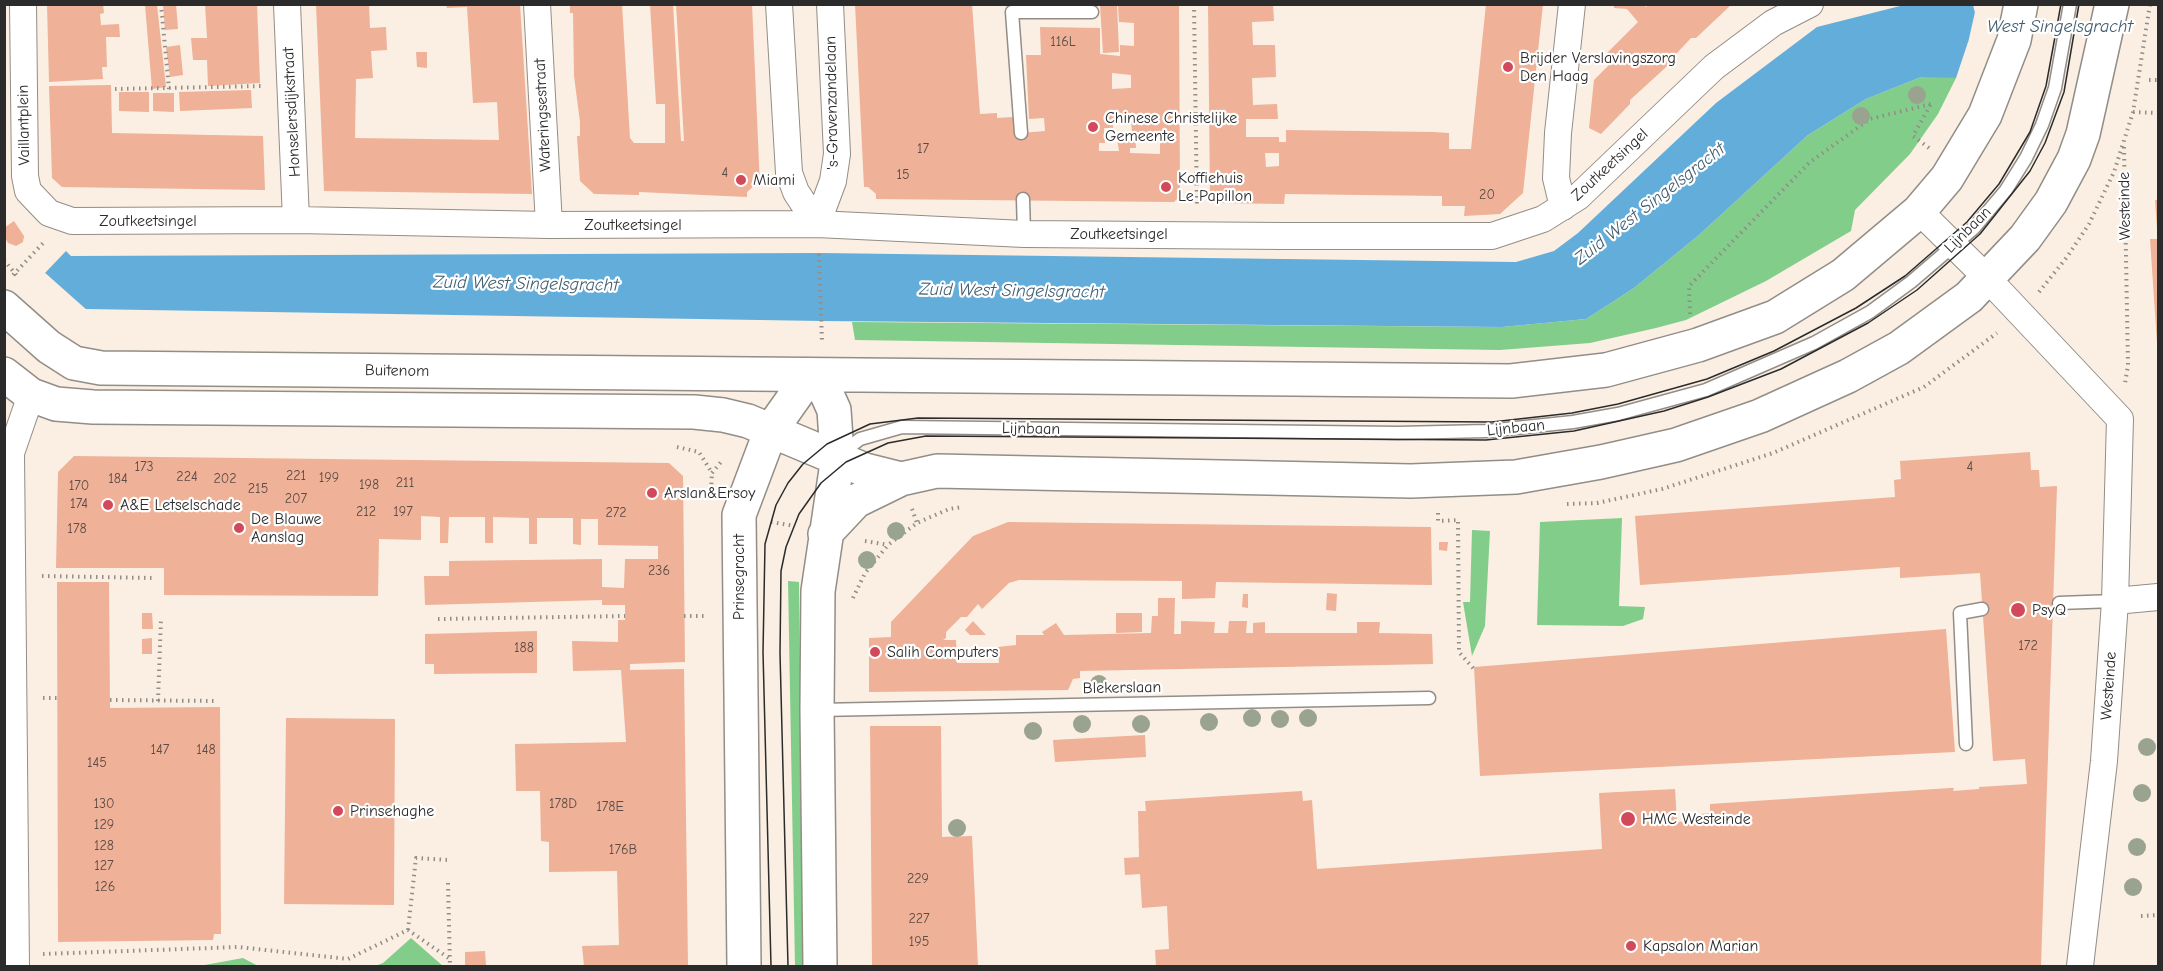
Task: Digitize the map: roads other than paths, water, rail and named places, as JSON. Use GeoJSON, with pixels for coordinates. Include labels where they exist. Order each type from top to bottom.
{"type":"FeatureCollection","features":[{"type":"Feature","properties":{"kind":"main road"},"geometry":{"type":"LineString","coordinates":[[820,966],[818,591],[836,458],[834,410],[816,361],[1511,381],[1606,370],[1698,345],[1775,316],[1843,276],[1919,211],[1947,178],[1985,115],[2018,18]]}},
{"type":"Feature","properties":{"kind":"main road"},"geometry":{"type":"LineString","coordinates":[[825,534],[856,501],[901,479],[938,471],[1430,480],[1516,477],[1601,462],[1676,445],[1760,416],[1848,376],[1899,348],[1969,297],[2025,238],[2051,202],[2074,159],[2084,134],[2108,20]]}},
{"type":"Feature","properties":{"kind":"main road","name":"Buitenom"},"geometry":{"type":"LineString","coordinates":[[4,307],[50,347],[74,363],[101,368],[816,361]]}},
{"type":"Feature","properties":{"kind":"main road","name":"Prinsegracht"},"geometry":{"type":"LineString","coordinates":[[744,966],[739,515],[771,430],[816,361]]}},
{"type":"Feature","properties":{"kind":"main road"},"geometry":{"type":"LineString","coordinates":[[16,384],[56,404],[93,407],[694,412],[723,415],[771,430],[865,470],[901,479]]}},
{"type":"Feature","properties":{"kind":"street","name":"Vaillantplein"},"geometry":{"type":"LineString","coordinates":[[23,4],[25,176],[28,191],[49,213],[72,221]]}},
{"type":"Feature","properties":{"kind":"street","name":"Honselersdijkstraat"},"geometry":{"type":"LineString","coordinates":[[287,4],[297,220]]}},
{"type":"Feature","properties":{"kind":"street","name":"Wateringsestraat"},"geometry":{"type":"LineString","coordinates":[[537,4],[549,225]]}},
{"type":"Feature","properties":{"kind":"street"},"geometry":{"type":"LineString","coordinates":[[779,4],[789,173],[796,192],[817,224]]}},
{"type":"Feature","properties":{"kind":"street","name":"'s-Gravenzandelaan"},"geometry":{"type":"LineString","coordinates":[[817,224],[833,181],[837,154],[830,4]]}},
{"type":"Feature","properties":{"kind":"street"},"geometry":{"type":"LineString","coordinates":[[1563,207],[1556,178],[1558,133],[1572,4]]}},
{"type":"Feature","properties":{"kind":"street","name":"Zoutkeetsingel"},"geometry":{"type":"LineString","coordinates":[[72,221],[297,220],[549,225],[817,224],[1024,234],[1492,236],[1520,228],[1578,197],[1714,67],[1773,23],[1810,4]]}},
{"type":"Feature","properties":{"kind":"street","name":"Westeinde"},"geometry":{"type":"LineString","coordinates":[[1919,211],[1987,278],[2120,419],[2115,601],[2104,761],[2088,914],[2080,966]]}},
{"type":"Feature","properties":{"kind":"street"},"geometry":{"type":"LineString","coordinates":[[16,384],[11,453],[16,960]]}},
{"type":"Feature","properties":{"kind":"street"},"geometry":{"type":"LineString","coordinates":[[2115,601],[2158,597]]}},
{"type":"Feature","properties":{"kind":"lane","name":"Lijnbaan"},"geometry":{"type":"LineString","coordinates":[[836,458],[860,439],[902,427],[1398,433],[1487,431],[1573,422],[1618,414],[1706,390],[1814,343],[1870,312],[1954,247],[1974,228],[2006,190],[2026,158],[2055,88],[2070,5]]}},
{"type":"Feature","properties":{"kind":"lane"},"geometry":{"type":"LineString","coordinates":[[1022,133],[1012,12],[1092,12]]}},
{"type":"Feature","properties":{"kind":"lane"},"geometry":{"type":"LineString","coordinates":[[1023,199],[1024,234]]}},
{"type":"Feature","properties":{"kind":"lane"},"geometry":{"type":"LineString","coordinates":[[2059,603],[2115,601]]}},
{"type":"Feature","properties":{"kind":"lane"},"geometry":{"type":"LineString","coordinates":[[1966,744],[1960,613],[1982,609]]}},
{"type":"Feature","properties":{"kind":"lane","name":"Blekerslaan"},"geometry":{"type":"LineString","coordinates":[[817,710],[1429,698]]}},
{"type":"Feature","properties":{"kind":"water"},"geometry":{"type":"Polygon","coordinates":[[[1904,5],[1973,5],[1975,13],[2158,5],[2158,31],[1968,42],[1956,78],[1921,77],[1866,99],[1808,135],[1699,235],[1634,288],[1586,319],[1502,327],[821,321],[85,309],[5,382],[45,273],[66,251],[71,256],[819,253],[1516,262],[1554,251],[1578,233],[1716,103],[1817,27],[1904,5]]]}},
{"type":"Feature","properties":{"kind":"tram line"},"geometry":{"type":"LineString","coordinates":[[771,966],[763,652],[765,544],[776,505],[788,483],[803,464],[827,444],[870,424],[918,418],[1492,422],[1572,413],[1618,404],[1707,379],[1774,351],[1856,308],[1905,276],[1967,222],[1999,184],[2030,132],[2046,86],[2061,4]]}},
{"type":"Feature","properties":{"kind":"tram line"},"geometry":{"type":"LineString","coordinates":[[788,966],[780,653],[781,571],[786,547],[799,514],[821,483],[846,462],[888,443],[926,436],[1486,440],[1574,431],[1664,411],[1708,397],[1781,369],[1868,323],[1917,290],[1980,234],[2030,171],[2045,143],[2064,92],[2079,4]]}},
{"type":"Feature","properties":{"kind":"place","name":"Brijder Verslavingszorg Den Haag"},"geometry":{"type":"Point","coordinates":[1508,67]}},
{"type":"Feature","properties":{"kind":"place","name":"Chinese Christelijke Gemeente"},"geometry":{"type":"Point","coordinates":[1093,127]}},
{"type":"Feature","properties":{"kind":"place","name":"Miami"},"geometry":{"type":"Point","coordinates":[741,180]}},
{"type":"Feature","properties":{"kind":"place","name":"Koffiehuis Le Papillon"},"geometry":{"type":"Point","coordinates":[1166,187]}},
{"type":"Feature","properties":{"kind":"place","name":"Arslan&Ersoy"},"geometry":{"type":"Point","coordinates":[652,493]}},
{"type":"Feature","properties":{"kind":"place","name":"A&E Letselschade"},"geometry":{"type":"Point","coordinates":[108,505]}},
{"type":"Feature","properties":{"kind":"place","name":"De Blauwe Aanslag"},"geometry":{"type":"Point","coordinates":[239,528]}},
{"type":"Feature","properties":{"kind":"place","name":"PsyQ"},"geometry":{"type":"Point","coordinates":[2018,610]}},
{"type":"Feature","properties":{"kind":"place","name":"Salih Computers"},"geometry":{"type":"Point","coordinates":[875,652]}},
{"type":"Feature","properties":{"kind":"place","name":"Prinsehaghe"},"geometry":{"type":"Point","coordinates":[338,811]}},
{"type":"Feature","properties":{"kind":"place","name":"HMC Westeinde"},"geometry":{"type":"Point","coordinates":[1628,819]}},
{"type":"Feature","properties":{"kind":"place","name":"Kapsalon Marian"},"geometry":{"type":"Point","coordinates":[1631,946]}},
{"type":"Feature","properties":{"kind":"water label","name":"West Singelsgracht"},"geometry":{"type":"Point","coordinates":[2060,27]}},
{"type":"Feature","properties":{"kind":"water label","name":"Zuid West Singelsgracht"},"geometry":{"type":"Point","coordinates":[1650,204]}},
{"type":"Feature","properties":{"kind":"water label","name":"Zuid West Singelsgracht"},"geometry":{"type":"Point","coordinates":[526,284]}},
{"type":"Feature","properties":{"kind":"water label","name":"Zuid West Singelsgracht"},"geometry":{"type":"Point","coordinates":[1012,291]}}]}
